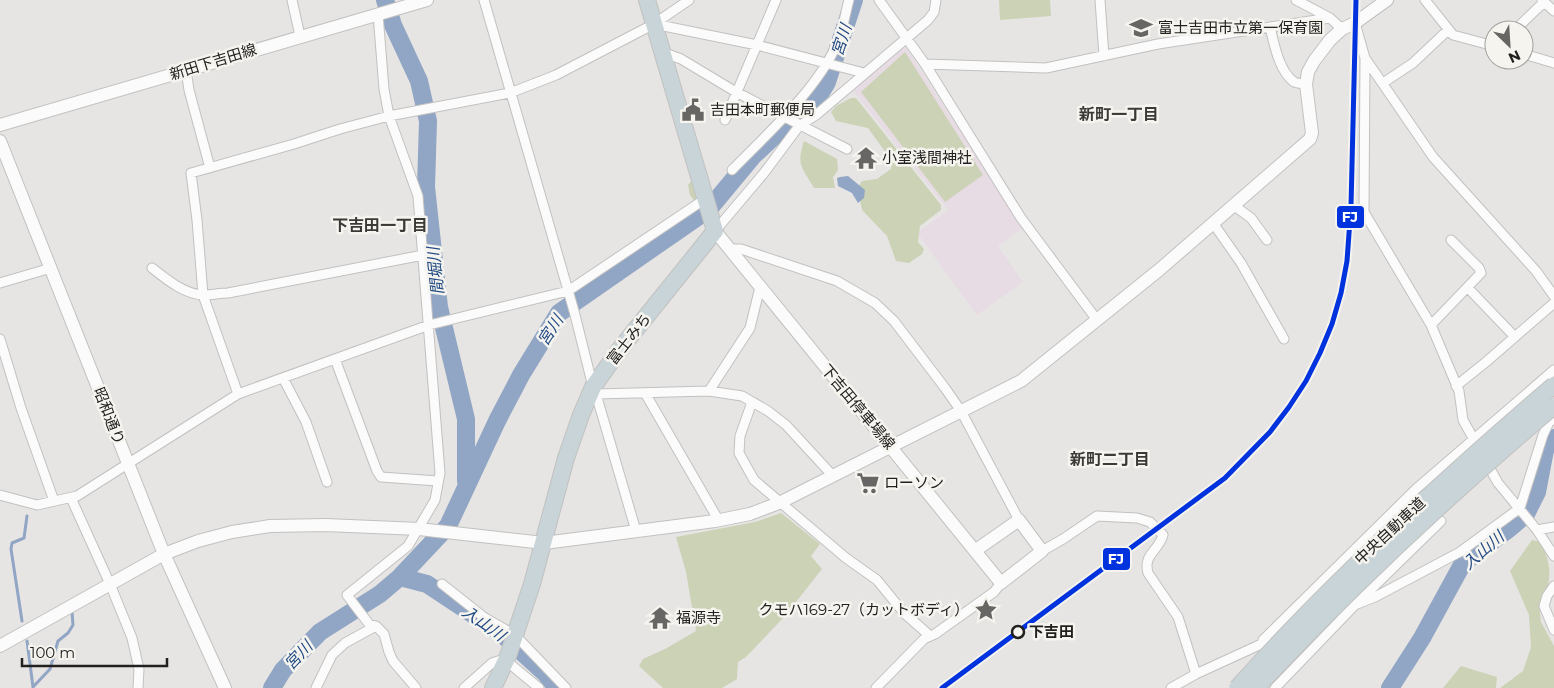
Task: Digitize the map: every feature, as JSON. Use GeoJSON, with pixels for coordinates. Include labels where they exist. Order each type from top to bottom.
{"type":"FeatureCollection","features":[{"type":"Feature","properties":{"kind":"highway"},"geometry":{"type":"LineString","coordinates":[[647,0],[713,226]]}},
{"type":"Feature","properties":{"kind":"highway","name":"富士みち"},"geometry":{"type":"LineString","coordinates":[[493,688],[507,658],[532,584],[566,458],[581,415],[594,390],[620,349],[713,226]]}},
{"type":"Feature","properties":{"kind":"highway","name":"中央自動車道"},"geometry":{"type":"LineString","coordinates":[[1237,688],[1271,650],[1352,567],[1436,487],[1554,384]]}},
{"type":"Feature","properties":{"kind":"highway","name":"中央自動車道"},"geometry":{"type":"LineString","coordinates":[[1256,688],[1306,636],[1430,515],[1554,406]]}},
{"type":"Feature","properties":{"kind":"street"},"geometry":{"type":"LineString","coordinates":[[292,0],[300,36]]}},
{"type":"Feature","properties":{"kind":"street","name":"新田下吉田線"},"geometry":{"type":"LineString","coordinates":[[0,125],[427,0]]}},
{"type":"Feature","properties":{"kind":"street"},"geometry":{"type":"LineString","coordinates":[[484,0],[574,311],[594,390],[636,531]]}},
{"type":"Feature","properties":{"kind":"street"},"geometry":{"type":"LineString","coordinates":[[238,394],[203,295],[191,173],[389,116],[510,93],[556,75],[654,24],[689,0]]}},
{"type":"Feature","properties":{"kind":"street"},"geometry":{"type":"LineString","coordinates":[[725,120],[776,0]]}},
{"type":"Feature","properties":{"kind":"street"},"geometry":{"type":"LineString","coordinates":[[732,170],[804,94],[827,63],[838,43],[849,0]]}},
{"type":"Feature","properties":{"kind":"street"},"geometry":{"type":"LineString","coordinates":[[879,0],[925,64],[1022,218],[1097,320]]}},
{"type":"Feature","properties":{"kind":"street"},"geometry":{"type":"LineString","coordinates":[[713,226],[764,173],[799,126],[816,115],[928,20],[934,12],[936,0]]}},
{"type":"Feature","properties":{"kind":"street"},"geometry":{"type":"LineString","coordinates":[[1100,0],[1104,56]]}},
{"type":"Feature","properties":{"kind":"street"},"geometry":{"type":"LineString","coordinates":[[1296,0],[1330,18],[1342,29]]}},
{"type":"Feature","properties":{"kind":"street"},"geometry":{"type":"LineString","coordinates":[[0,646],[164,554],[198,541],[232,532],[270,526],[326,525],[419,529],[544,543],[719,521],[750,514],[779,503],[1021,381],[1159,270],[1310,139],[1312,133],[1306,84],[1308,72],[1314,61],[1330,40],[1342,29],[1355,24],[1387,0]]}},
{"type":"Feature","properties":{"kind":"street"},"geometry":{"type":"LineString","coordinates":[[1425,0],[1453,35],[1484,43]]}},
{"type":"Feature","properties":{"kind":"street"},"geometry":{"type":"LineString","coordinates":[[1525,20],[1543,1],[1554,11]]}},
{"type":"Feature","properties":{"kind":"street"},"geometry":{"type":"LineString","coordinates":[[384,12],[384,89],[389,116],[418,196],[432,324],[440,473],[435,500],[408,546],[347,596],[373,625],[384,634],[393,662],[416,688]]}},
{"type":"Feature","properties":{"kind":"street"},"geometry":{"type":"LineString","coordinates":[[925,64],[1046,68],[1158,44],[1330,18]]}},
{"type":"Feature","properties":{"kind":"street"},"geometry":{"type":"LineString","coordinates":[[654,24],[757,45],[864,73]]}},
{"type":"Feature","properties":{"kind":"street"},"geometry":{"type":"LineString","coordinates":[[1355,24],[1365,58],[1364,212],[1431,325],[1456,386],[1463,420],[1474,440],[1498,483],[1524,513],[1554,556]]}},
{"type":"Feature","properties":{"kind":"street"},"geometry":{"type":"LineString","coordinates":[[1270,27],[1278,59],[1285,71],[1294,81],[1306,84]]}},
{"type":"Feature","properties":{"kind":"street"},"geometry":{"type":"LineString","coordinates":[[1383,83],[1413,63],[1448,30]]}},
{"type":"Feature","properties":{"kind":"street"},"geometry":{"type":"LineString","coordinates":[[662,52],[681,59],[736,92],[848,150]]}},
{"type":"Feature","properties":{"kind":"street"},"geometry":{"type":"LineString","coordinates":[[1534,57],[1554,62]]}},
{"type":"Feature","properties":{"kind":"street"},"geometry":{"type":"LineString","coordinates":[[1365,58],[1433,158],[1536,270],[1554,296]]}},
{"type":"Feature","properties":{"kind":"street"},"geometry":{"type":"LineString","coordinates":[[186,70],[210,168]]}},
{"type":"Feature","properties":{"kind":"street","name":"昭和通り"},"geometry":{"type":"LineString","coordinates":[[0,141],[164,554],[225,688]]}},
{"type":"Feature","properties":{"kind":"street"},"geometry":{"type":"LineString","coordinates":[[0,495],[37,506],[77,496],[238,394],[432,324],[568,293],[706,200]]}},
{"type":"Feature","properties":{"kind":"street"},"geometry":{"type":"LineString","coordinates":[[1233,205],[1251,218],[1267,240]]}},
{"type":"Feature","properties":{"kind":"street"},"geometry":{"type":"LineString","coordinates":[[1213,223],[1241,262],[1284,339]]}},
{"type":"Feature","properties":{"kind":"street","name":"下吉田停車場線"},"geometry":{"type":"LineString","coordinates":[[713,226],[760,287],[1001,583]]}},
{"type":"Feature","properties":{"kind":"street"},"geometry":{"type":"LineString","coordinates":[[1431,325],[1468,288],[1480,273],[1479,268],[1451,240]]}},
{"type":"Feature","properties":{"kind":"street"},"geometry":{"type":"LineString","coordinates":[[730,249],[741,249],[843,284],[875,303],[894,321],[961,411],[1019,520],[1042,551]]}},
{"type":"Feature","properties":{"kind":"street"},"geometry":{"type":"LineString","coordinates":[[152,268],[169,281],[203,295],[228,293],[423,255]]}},
{"type":"Feature","properties":{"kind":"street"},"geometry":{"type":"LineString","coordinates":[[0,283],[51,268]]}},
{"type":"Feature","properties":{"kind":"street"},"geometry":{"type":"LineString","coordinates":[[709,391],[750,328],[760,287]]}},
{"type":"Feature","properties":{"kind":"street"},"geometry":{"type":"LineString","coordinates":[[1468,288],[1515,337]]}},
{"type":"Feature","properties":{"kind":"street"},"geometry":{"type":"LineString","coordinates":[[1456,386],[1554,303]]}},
{"type":"Feature","properties":{"kind":"street"},"geometry":{"type":"LineString","coordinates":[[0,339],[21,408],[54,502]]}},
{"type":"Feature","properties":{"kind":"street"},"geometry":{"type":"LineString","coordinates":[[335,359],[377,471],[381,477],[438,481]]}},
{"type":"Feature","properties":{"kind":"street"},"geometry":{"type":"LineString","coordinates":[[1260,643],[1416,489],[1554,370]]}},
{"type":"Feature","properties":{"kind":"street"},"geometry":{"type":"LineString","coordinates":[[283,378],[306,422],[327,482]]}},
{"type":"Feature","properties":{"kind":"street"},"geometry":{"type":"LineString","coordinates":[[594,390],[645,393],[709,391],[742,396],[768,411],[786,425],[833,476]]}},
{"type":"Feature","properties":{"kind":"street"},"geometry":{"type":"LineString","coordinates":[[645,393],[719,521]]}},
{"type":"Feature","properties":{"kind":"street"},"geometry":{"type":"LineString","coordinates":[[752,402],[740,436],[739,453],[754,480],[846,558],[877,580],[904,613],[929,635]]}},
{"type":"Feature","properties":{"kind":"street"},"geometry":{"type":"LineString","coordinates":[[1171,688],[1260,643],[1375,597],[1460,552],[1524,513],[1543,435],[1549,422],[1554,419]]}},
{"type":"Feature","properties":{"kind":"street"},"geometry":{"type":"LineString","coordinates":[[71,498],[132,638],[139,669],[138,688]]}},
{"type":"Feature","properties":{"kind":"street"},"geometry":{"type":"LineString","coordinates":[[876,688],[929,635],[936,634],[994,592],[1001,583],[1042,551],[1097,516],[1138,518],[1150,522],[1163,535],[1146,565],[1148,573],[1178,617],[1196,674]]}},
{"type":"Feature","properties":{"kind":"street"},"geometry":{"type":"LineString","coordinates":[[976,550],[1019,520]]}},
{"type":"Feature","properties":{"kind":"street"},"geometry":{"type":"LineString","coordinates":[[1275,688],[1355,605],[1441,521]]}},
{"type":"Feature","properties":{"kind":"street"},"geometry":{"type":"LineString","coordinates":[[1537,530],[1554,527]]}},
{"type":"Feature","properties":{"kind":"street"},"geometry":{"type":"LineString","coordinates":[[442,584],[485,618],[514,637],[566,688]]}},
{"type":"Feature","properties":{"kind":"street"},"geometry":{"type":"LineString","coordinates":[[1554,586],[1547,596],[1544,606],[1554,630]]}},
{"type":"Feature","properties":{"kind":"street"},"geometry":{"type":"LineString","coordinates":[[316,688],[332,655],[345,643],[373,625]]}},
{"type":"Feature","properties":{"kind":"street"},"geometry":{"type":"LineString","coordinates":[[464,688],[492,663],[499,659],[507,658],[539,688]]}},
{"type":"Feature","properties":{"kind":"shaded area"},"geometry":{"type":"Polygon","coordinates":[[[901,47],[907,49],[1023,228],[998,246],[1023,282],[977,315],[917,233],[948,210],[853,91],[901,47]]]}},
{"type":"Feature","properties":{"kind":"green space"},"geometry":{"type":"Polygon","coordinates":[[[999,0],[1050,0],[1051,16],[1000,20],[999,0]]]}},
{"type":"Feature","properties":{"kind":"green space"},"geometry":{"type":"Polygon","coordinates":[[[905,52],[983,175],[945,202],[861,92],[905,52]]]}},
{"type":"Feature","properties":{"kind":"green space"},"geometry":{"type":"Polygon","coordinates":[[[851,98],[856,98],[941,205],[941,210],[920,226],[918,242],[924,249],[922,254],[909,263],[896,261],[887,236],[862,210],[860,199],[853,195],[862,181],[877,179],[891,169],[892,161],[868,128],[836,121],[831,112],[836,106],[851,98]]]}},
{"type":"Feature","properties":{"kind":"green space"},"geometry":{"type":"Polygon","coordinates":[[[804,141],[837,159],[838,170],[833,177],[835,188],[814,188],[801,166],[800,156],[804,141]]]}},
{"type":"Feature","properties":{"kind":"green space"},"geometry":{"type":"Polygon","coordinates":[[[693,179],[704,198],[696,203],[690,195],[688,185],[693,179]]]}},
{"type":"Feature","properties":{"kind":"green space"},"geometry":{"type":"Polygon","coordinates":[[[781,513],[820,544],[811,556],[822,569],[784,617],[746,657],[738,662],[737,679],[722,688],[663,688],[639,666],[643,659],[696,631],[686,572],[676,537],[755,522],[781,513]]]}},
{"type":"Feature","properties":{"kind":"green space"},"geometry":{"type":"Polygon","coordinates":[[[1532,540],[1541,542],[1549,566],[1549,581],[1544,596],[1539,603],[1541,622],[1554,646],[1554,688],[1500,688],[1523,671],[1531,647],[1529,615],[1510,571],[1532,540]]]}},
{"type":"Feature","properties":{"kind":"green space"},"geometry":{"type":"Polygon","coordinates":[[[1461,666],[1497,677],[1496,688],[1443,688],[1461,666]]]}},
{"type":"Feature","properties":{"kind":"water"},"geometry":{"type":"Polygon","coordinates":[[[848,176],[865,190],[864,198],[858,203],[852,193],[838,186],[837,178],[848,176]]]}},
{"type":"Feature","properties":{"kind":"waterway","name":"間堀川"},"geometry":{"type":"LineString","coordinates":[[385,0],[393,25],[419,81],[428,121],[426,187],[439,307],[466,419],[466,481]]}},
{"type":"Feature","properties":{"kind":"waterway","name":"宮川"},"geometry":{"type":"LineString","coordinates":[[272,688],[283,670],[320,632],[380,594],[400,577],[448,526],[497,421],[521,375],[559,313],[709,209],[753,156],[821,92],[827,82],[854,0]]}},
{"type":"Feature","properties":{"kind":"waterway","name":"入山川"},"geometry":{"type":"LineString","coordinates":[[1390,688],[1422,638],[1463,563],[1526,514],[1537,492],[1545,450],[1554,438]]}},
{"type":"Feature","properties":{"kind":"waterway"},"geometry":{"type":"LineString","coordinates":[[22,621],[11,549],[12,543],[24,538],[27,516]]}},
{"type":"Feature","properties":{"kind":"waterway","name":"入山川"},"geometry":{"type":"LineString","coordinates":[[400,577],[427,584],[501,633],[545,673],[557,688]]}},
{"type":"Feature","properties":{"kind":"waterway"},"geometry":{"type":"LineString","coordinates":[[33,687],[50,669],[58,641],[68,633],[73,625],[72,612]]}},
{"type":"Feature","properties":{"kind":"waterway"},"geometry":{"type":"LineString","coordinates":[[27,641],[33,687]]}},
{"type":"Feature","properties":{"kind":"transit line","name":"FJ"},"geometry":{"type":"LineString","coordinates":[[942,688],[1225,478],[1270,432],[1306,381],[1332,324],[1341,293],[1347,261],[1351,206],[1356,0]]}},
{"type":"Feature","properties":{"kind":"place","name":"富士吉田市立第一保育園"},"geometry":{"type":"Point","coordinates":[1141,28]}},
{"type":"Feature","properties":{"kind":"place","name":"吉田本町郵便局"},"geometry":{"type":"Point","coordinates":[693,110]}},
{"type":"Feature","properties":{"kind":"place","name":"小室浅間神社"},"geometry":{"type":"Point","coordinates":[866,158]}},
{"type":"Feature","properties":{"kind":"place","name":"ローソン"},"geometry":{"type":"Point","coordinates":[868,483]}},
{"type":"Feature","properties":{"kind":"place","name":"クモハ169-27（カットボディ）"},"geometry":{"type":"Point","coordinates":[986,610]}},
{"type":"Feature","properties":{"kind":"place","name":"福源寺"},"geometry":{"type":"Point","coordinates":[660,618]}},
{"type":"Feature","properties":{"kind":"place","name":"下吉田"},"geometry":{"type":"Point","coordinates":[1018,632]}},
{"type":"Feature","properties":{"kind":"district","name":"新町一丁目"},"geometry":{"type":"Point","coordinates":[1119,114]}},
{"type":"Feature","properties":{"kind":"district","name":"下吉田一丁目"},"geometry":{"type":"Point","coordinates":[380,225]}},
{"type":"Feature","properties":{"kind":"district","name":"新町二丁目"},"geometry":{"type":"Point","coordinates":[1110,459]}}]}
